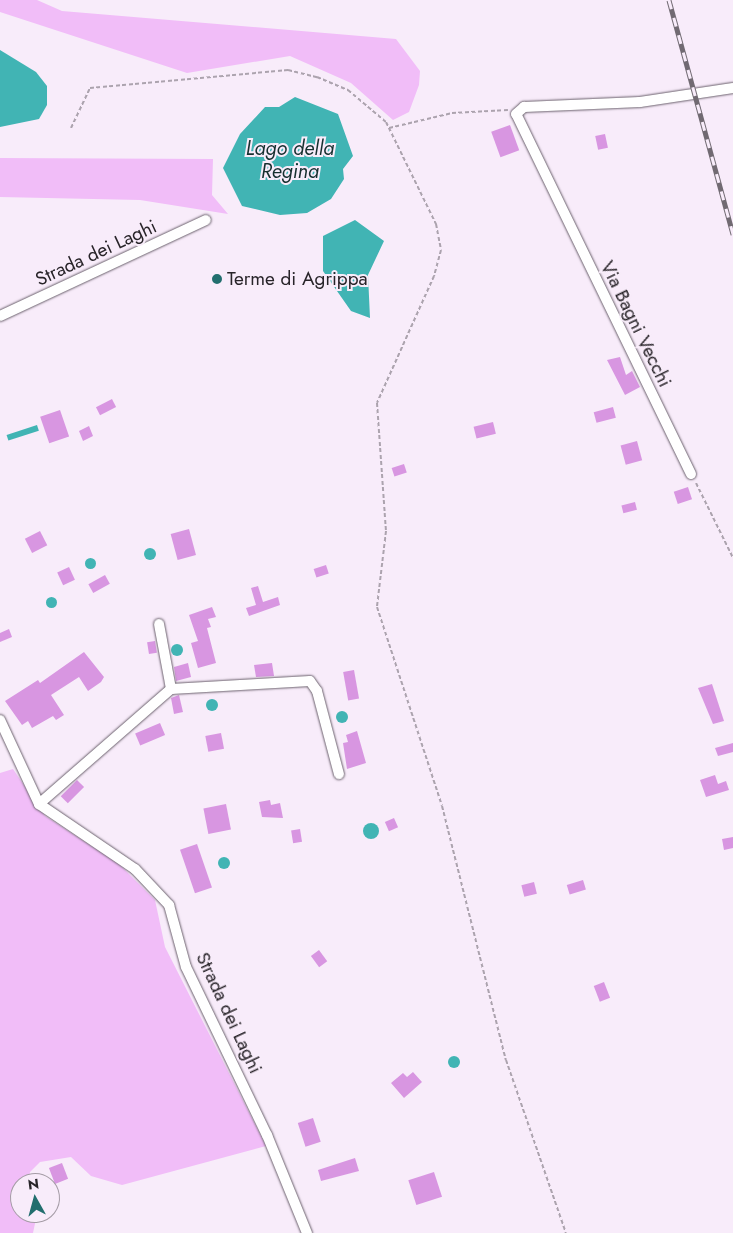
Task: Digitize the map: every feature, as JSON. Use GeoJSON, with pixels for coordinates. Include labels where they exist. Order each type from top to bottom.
{"type":"FeatureCollection","features":[{"type":"Feature","properties":{"kind":"street"},"geometry":{"type":"LineString","coordinates":[[524,107],[674,98],[733,88]]}},
{"type":"Feature","properties":{"kind":"street","name":"Via Bagni Vecchi"},"geometry":{"type":"LineString","coordinates":[[524,107],[516,114],[519,125],[692,474]]}},
{"type":"Feature","properties":{"kind":"street","name":"Strada dei Laghi"},"geometry":{"type":"LineString","coordinates":[[0,316],[206,220]]}},
{"type":"Feature","properties":{"kind":"street"},"geometry":{"type":"LineString","coordinates":[[159,624],[171,690]]}},
{"type":"Feature","properties":{"kind":"street"},"geometry":{"type":"LineString","coordinates":[[0,720],[39,804],[171,690],[310,681],[317,691],[339,774]]}},
{"type":"Feature","properties":{"kind":"street","name":"Strada dei Laghi"},"geometry":{"type":"LineString","coordinates":[[39,804],[127,863],[169,905],[186,967],[267,1135],[307,1233]]}},
{"type":"Feature","properties":{"kind":"path"},"geometry":{"type":"LineString","coordinates":[[71,128],[90,88],[288,70],[348,90],[389,128],[438,228],[441,250],[412,330],[377,403],[386,531],[377,607],[442,806],[506,1060],[566,1233]]}},
{"type":"Feature","properties":{"kind":"path"},"geometry":{"type":"LineString","coordinates":[[389,128],[452,113],[524,107]]}},
{"type":"Feature","properties":{"kind":"path"},"geometry":{"type":"LineString","coordinates":[[692,474],[733,558]]}},
{"type":"Feature","properties":{"kind":"shaded area"},"geometry":{"type":"Polygon","coordinates":[[[0,0],[37,0],[62,11],[396,39],[420,71],[419,85],[409,112],[393,120],[351,83],[290,56],[187,73],[0,12],[0,0]]]}},
{"type":"Feature","properties":{"kind":"shaded area"},"geometry":{"type":"Polygon","coordinates":[[[0,158],[213,159],[212,195],[228,214],[140,200],[0,197],[0,158]]]}},
{"type":"Feature","properties":{"kind":"shaded area"},"geometry":{"type":"Polygon","coordinates":[[[13,769],[45,816],[119,864],[155,900],[165,947],[266,1146],[122,1185],[91,1176],[71,1157],[40,1162],[30,1173],[10,1173],[10,1223],[35,1223],[33,1233],[0,1233],[0,773],[13,769]]]}},
{"type":"Feature","properties":{"kind":"water"},"geometry":{"type":"Polygon","coordinates":[[[0,50],[36,72],[47,86],[47,105],[39,119],[0,127],[0,50]]]}},
{"type":"Feature","properties":{"kind":"water","name":"Lago della Regina"},"geometry":{"type":"Polygon","coordinates":[[[295,97],[338,114],[353,156],[343,169],[344,179],[331,199],[307,213],[280,215],[242,206],[223,168],[240,134],[265,107],[279,107],[295,97]]]}},
{"type":"Feature","properties":{"kind":"water"},"geometry":{"type":"Polygon","coordinates":[[[355,220],[384,241],[368,275],[370,318],[351,311],[323,271],[323,236],[355,220]]]}},
{"type":"Feature","properties":{"kind":"water"},"geometry":{"type":"Polygon","coordinates":[[[37,425],[39,431],[8,441],[7,435],[37,425]]]}},
{"type":"Feature","properties":{"kind":"water"},"geometry":{"type":"Polygon","coordinates":[[[150,548],[156,554],[150,560],[144,554],[150,548]]]}},
{"type":"Feature","properties":{"kind":"water"},"geometry":{"type":"Polygon","coordinates":[[[90,557],[96,563],[90,569],[84,563],[90,557]]]}},
{"type":"Feature","properties":{"kind":"water"},"geometry":{"type":"Polygon","coordinates":[[[51,596],[57,602],[51,608],[45,602],[51,596]]]}},
{"type":"Feature","properties":{"kind":"water"},"geometry":{"type":"Polygon","coordinates":[[[175,644],[179,644],[183,650],[179,656],[175,656],[171,652],[171,648],[175,644]]]}},
{"type":"Feature","properties":{"kind":"water"},"geometry":{"type":"Polygon","coordinates":[[[210,699],[214,699],[218,705],[214,711],[210,711],[206,707],[206,703],[210,699]]]}},
{"type":"Feature","properties":{"kind":"water"},"geometry":{"type":"Polygon","coordinates":[[[344,711],[347,712],[347,722],[340,723],[337,722],[336,715],[337,712],[344,711]]]}},
{"type":"Feature","properties":{"kind":"water"},"geometry":{"type":"Polygon","coordinates":[[[371,823],[379,831],[371,839],[363,831],[371,823]]]}},
{"type":"Feature","properties":{"kind":"water"},"geometry":{"type":"Polygon","coordinates":[[[226,857],[229,858],[229,868],[222,869],[219,868],[218,861],[219,858],[226,857]]]}},
{"type":"Feature","properties":{"kind":"water"},"geometry":{"type":"Polygon","coordinates":[[[452,1056],[456,1056],[460,1062],[456,1068],[452,1068],[448,1064],[448,1060],[452,1056]]]}},
{"type":"Feature","properties":{"kind":"building"},"geometry":{"type":"Polygon","coordinates":[[[510,125],[519,150],[500,157],[491,132],[510,125]]]}},
{"type":"Feature","properties":{"kind":"building"},"geometry":{"type":"Polygon","coordinates":[[[605,134],[608,148],[598,150],[595,136],[605,134]]]}},
{"type":"Feature","properties":{"kind":"building"},"geometry":{"type":"Polygon","coordinates":[[[620,357],[626,375],[632,371],[640,387],[625,395],[607,360],[620,357]]]}},
{"type":"Feature","properties":{"kind":"building"},"geometry":{"type":"Polygon","coordinates":[[[112,399],[116,407],[100,415],[96,407],[112,399]]]}},
{"type":"Feature","properties":{"kind":"building"},"geometry":{"type":"Polygon","coordinates":[[[613,407],[616,418],[597,423],[594,412],[613,407]]]}},
{"type":"Feature","properties":{"kind":"building"},"geometry":{"type":"Polygon","coordinates":[[[60,410],[69,436],[49,443],[40,417],[60,410]]]}},
{"type":"Feature","properties":{"kind":"building"},"geometry":{"type":"Polygon","coordinates":[[[493,422],[496,434],[476,438],[474,427],[493,422]]]}},
{"type":"Feature","properties":{"kind":"building"},"geometry":{"type":"Polygon","coordinates":[[[89,426],[93,436],[83,441],[79,431],[89,426]]]}},
{"type":"Feature","properties":{"kind":"building"},"geometry":{"type":"Polygon","coordinates":[[[637,441],[642,460],[626,465],[621,445],[637,441]]]}},
{"type":"Feature","properties":{"kind":"building"},"geometry":{"type":"Polygon","coordinates":[[[404,464],[407,473],[394,477],[392,468],[404,464]]]}},
{"type":"Feature","properties":{"kind":"building"},"geometry":{"type":"Polygon","coordinates":[[[688,487],[692,499],[678,504],[674,492],[688,487]]]}},
{"type":"Feature","properties":{"kind":"building"},"geometry":{"type":"Polygon","coordinates":[[[635,502],[637,510],[623,513],[621,505],[635,502]]]}},
{"type":"Feature","properties":{"kind":"building"},"geometry":{"type":"Polygon","coordinates":[[[189,529],[196,555],[178,560],[171,534],[189,529]]]}},
{"type":"Feature","properties":{"kind":"building"},"geometry":{"type":"Polygon","coordinates":[[[40,531],[47,545],[32,553],[25,539],[40,531]]]}},
{"type":"Feature","properties":{"kind":"building"},"geometry":{"type":"Polygon","coordinates":[[[326,565],[329,574],[316,578],[314,569],[326,565]]]}},
{"type":"Feature","properties":{"kind":"building"},"geometry":{"type":"Polygon","coordinates":[[[69,567],[75,580],[63,585],[57,572],[69,567]]]}},
{"type":"Feature","properties":{"kind":"building"},"geometry":{"type":"Polygon","coordinates":[[[105,575],[110,584],[93,593],[88,584],[105,575]]]}},
{"type":"Feature","properties":{"kind":"building"},"geometry":{"type":"Polygon","coordinates":[[[258,586],[263,602],[278,597],[280,605],[249,616],[246,608],[256,605],[251,588],[258,586]]]}},
{"type":"Feature","properties":{"kind":"building"},"geometry":{"type":"Polygon","coordinates":[[[212,607],[216,617],[208,619],[211,627],[207,628],[216,663],[198,668],[191,643],[198,641],[189,615],[212,607]]]}},
{"type":"Feature","properties":{"kind":"building"},"geometry":{"type":"Polygon","coordinates":[[[9,629],[12,637],[0,642],[0,633],[9,629]]]}},
{"type":"Feature","properties":{"kind":"building"},"geometry":{"type":"Polygon","coordinates":[[[155,641],[157,653],[149,654],[147,642],[155,641]]]}},
{"type":"Feature","properties":{"kind":"building"},"geometry":{"type":"Polygon","coordinates":[[[84,652],[104,677],[101,682],[88,691],[79,677],[51,695],[64,715],[56,720],[53,716],[32,728],[28,721],[22,725],[5,701],[38,680],[40,683],[84,652]]]}},
{"type":"Feature","properties":{"kind":"building"},"geometry":{"type":"Polygon","coordinates":[[[188,663],[191,677],[176,681],[174,667],[188,663]]]}},
{"type":"Feature","properties":{"kind":"building"},"geometry":{"type":"Polygon","coordinates":[[[272,663],[274,676],[256,677],[254,665],[272,663]]]}},
{"type":"Feature","properties":{"kind":"building"},"geometry":{"type":"Polygon","coordinates":[[[354,670],[359,699],[348,700],[343,672],[354,670]]]}},
{"type":"Feature","properties":{"kind":"building"},"geometry":{"type":"Polygon","coordinates":[[[712,684],[724,721],[713,724],[698,688],[712,684]]]}},
{"type":"Feature","properties":{"kind":"building"},"geometry":{"type":"Polygon","coordinates":[[[179,695],[183,712],[174,714],[171,698],[179,695]]]}},
{"type":"Feature","properties":{"kind":"building"},"geometry":{"type":"Polygon","coordinates":[[[160,723],[165,735],[140,746],[135,734],[160,723]]]}},
{"type":"Feature","properties":{"kind":"building"},"geometry":{"type":"Polygon","coordinates":[[[357,731],[366,763],[347,769],[343,743],[348,742],[346,735],[357,731]]]}},
{"type":"Feature","properties":{"kind":"building"},"geometry":{"type":"Polygon","coordinates":[[[221,733],[224,749],[208,752],[205,736],[221,733]]]}},
{"type":"Feature","properties":{"kind":"building"},"geometry":{"type":"Polygon","coordinates":[[[733,743],[733,752],[718,756],[715,748],[733,743]]]}},
{"type":"Feature","properties":{"kind":"building"},"geometry":{"type":"Polygon","coordinates":[[[715,775],[718,784],[726,781],[729,790],[706,797],[700,780],[715,775]]]}},
{"type":"Feature","properties":{"kind":"building"},"geometry":{"type":"Polygon","coordinates":[[[77,780],[84,787],[68,803],[61,796],[77,780]]]}},
{"type":"Feature","properties":{"kind":"building"},"geometry":{"type":"Polygon","coordinates":[[[270,800],[271,805],[280,803],[283,818],[262,817],[259,802],[270,800]]]}},
{"type":"Feature","properties":{"kind":"building"},"geometry":{"type":"Polygon","coordinates":[[[226,804],[231,830],[208,834],[203,808],[226,804]]]}},
{"type":"Feature","properties":{"kind":"building"},"geometry":{"type":"Polygon","coordinates":[[[394,818],[398,827],[389,831],[385,822],[394,818]]]}},
{"type":"Feature","properties":{"kind":"building"},"geometry":{"type":"Polygon","coordinates":[[[300,829],[302,842],[293,843],[291,830],[300,829]]]}},
{"type":"Feature","properties":{"kind":"building"},"geometry":{"type":"Polygon","coordinates":[[[733,837],[733,848],[724,850],[722,839],[733,837]]]}},
{"type":"Feature","properties":{"kind":"building"},"geometry":{"type":"Polygon","coordinates":[[[197,844],[212,887],[195,893],[180,850],[197,844]]]}},
{"type":"Feature","properties":{"kind":"building"},"geometry":{"type":"Polygon","coordinates":[[[583,880],[586,890],[570,895],[567,885],[583,880]]]}},
{"type":"Feature","properties":{"kind":"building"},"geometry":{"type":"Polygon","coordinates":[[[534,882],[537,894],[524,897],[521,885],[534,882]]]}},
{"type":"Feature","properties":{"kind":"building"},"geometry":{"type":"Polygon","coordinates":[[[319,950],[327,961],[319,967],[311,956],[319,950]]]}},
{"type":"Feature","properties":{"kind":"building"},"geometry":{"type":"Polygon","coordinates":[[[604,982],[610,998],[600,1002],[594,986],[604,982]]]}},
{"type":"Feature","properties":{"kind":"building"},"geometry":{"type":"Polygon","coordinates":[[[413,1072],[422,1082],[404,1098],[391,1083],[403,1073],[407,1077],[413,1072]]]}},
{"type":"Feature","properties":{"kind":"building"},"geometry":{"type":"Polygon","coordinates":[[[313,1118],[321,1142],[306,1147],[298,1123],[313,1118]]]}},
{"type":"Feature","properties":{"kind":"building"},"geometry":{"type":"Polygon","coordinates":[[[355,1158],[359,1171],[321,1181],[318,1170],[355,1158]]]}},
{"type":"Feature","properties":{"kind":"building"},"geometry":{"type":"Polygon","coordinates":[[[62,1163],[68,1179],[60,1182],[60,1173],[51,1173],[49,1168],[62,1163]]]}},
{"type":"Feature","properties":{"kind":"building"},"geometry":{"type":"Polygon","coordinates":[[[434,1172],[442,1197],[416,1205],[408,1180],[434,1172]]]}},
{"type":"Feature","properties":{"kind":"railway"},"geometry":{"type":"LineString","coordinates":[[669,0],[733,234]]}},
{"type":"Feature","properties":{"kind":"place","name":"Terme di Agrippa"},"geometry":{"type":"Point","coordinates":[217,279]}}]}
